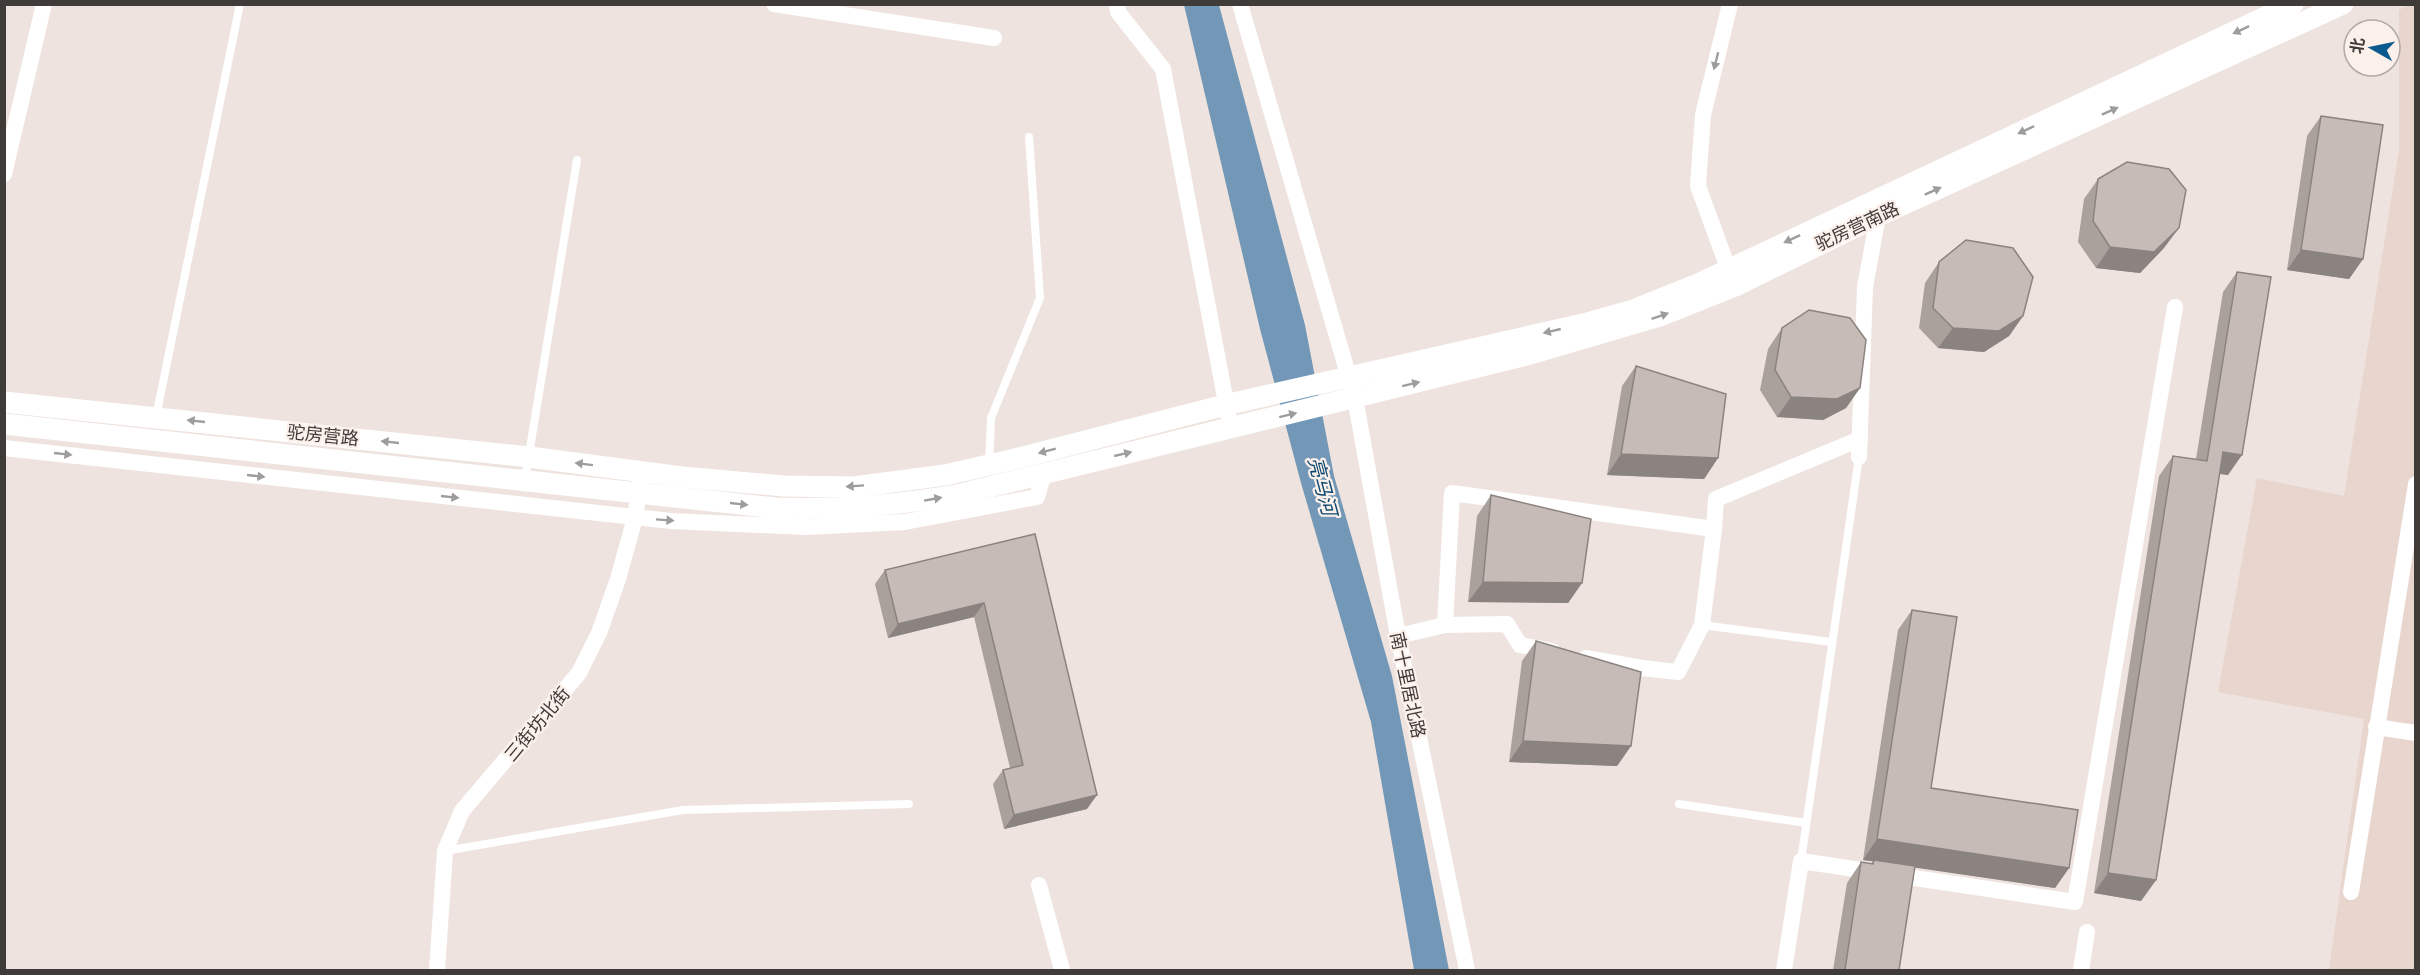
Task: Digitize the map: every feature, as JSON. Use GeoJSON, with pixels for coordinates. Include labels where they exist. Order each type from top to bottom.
{"type":"FeatureCollection","features":[{"type":"Feature","properties":{"kind":"street"},"geometry":{"type":"LineString","coordinates":[[4,174],[44,4]]}},
{"type":"Feature","properties":{"kind":"street"},"geometry":{"type":"LineString","coordinates":[[774,4],[994,38]]}},
{"type":"Feature","properties":{"kind":"street"},"geometry":{"type":"LineString","coordinates":[[1117,4],[1118,12],[1163,69],[1231,429]]}},
{"type":"Feature","properties":{"kind":"street","name":"南十里居北路"},"geometry":{"type":"LineString","coordinates":[[1239,4],[1349,376],[1398,636],[1467,970]]}},
{"type":"Feature","properties":{"kind":"street"},"geometry":{"type":"LineString","coordinates":[[1730,4],[1703,115],[1698,186],[1732,278]]}},
{"type":"Feature","properties":{"kind":"street","name":"驼房营南路"},"geometry":{"type":"LineString","coordinates":[[990,487],[1354,398],[1593,337],[1660,316],[1732,278],[2294,4]]}},
{"type":"Feature","properties":{"kind":"street","name":"驼房营南路"},"geometry":{"type":"LineString","coordinates":[[989,465],[1225,405],[1583,324],[1732,278],[1878,216],[2312,11],[2343,4]]}},
{"type":"Feature","properties":{"kind":"street"},"geometry":{"type":"LineString","coordinates":[[1859,457],[1865,287],[1878,216]]}},
{"type":"Feature","properties":{"kind":"street"},"geometry":{"type":"LineString","coordinates":[[1784,970],[1801,861],[2074,902],[2175,307]]}},
{"type":"Feature","properties":{"kind":"street","name":"驼房营路"},"geometry":{"type":"LineString","coordinates":[[4,402],[784,486],[822,488],[891,483],[945,475],[989,465]]}},
{"type":"Feature","properties":{"kind":"street","name":"驼房营路"},"geometry":{"type":"LineString","coordinates":[[4,424],[525,480],[639,495],[776,508],[856,508],[915,502],[990,487]]}},
{"type":"Feature","properties":{"kind":"street"},"geometry":{"type":"LineString","coordinates":[[1398,636],[1445,625],[1507,624],[1520,645],[1642,668],[1678,672],[1702,625],[1716,499],[1860,439]]}},
{"type":"Feature","properties":{"kind":"street"},"geometry":{"type":"LineString","coordinates":[[4,448],[635,518],[806,527],[905,522],[1037,497],[1044,473]]}},
{"type":"Feature","properties":{"kind":"street","name":"三街坊北街"},"geometry":{"type":"LineString","coordinates":[[437,970],[445,851],[462,811],[579,673],[603,622],[618,579],[635,518],[642,472]]}},
{"type":"Feature","properties":{"kind":"street"},"geometry":{"type":"LineString","coordinates":[[2351,892],[2415,484]]}},
{"type":"Feature","properties":{"kind":"street"},"geometry":{"type":"LineString","coordinates":[[1445,625],[1452,494],[1714,529]]}},
{"type":"Feature","properties":{"kind":"street"},"geometry":{"type":"LineString","coordinates":[[2376,727],[2415,733]]}},
{"type":"Feature","properties":{"kind":"street"},"geometry":{"type":"LineString","coordinates":[[1039,885],[1062,970]]}},
{"type":"Feature","properties":{"kind":"street"},"geometry":{"type":"LineString","coordinates":[[2081,970],[2086,932]]}},
{"type":"Feature","properties":{"kind":"lane"},"geometry":{"type":"LineString","coordinates":[[156,417],[240,4]]}},
{"type":"Feature","properties":{"kind":"lane"},"geometry":{"type":"LineString","coordinates":[[990,487],[991,418],[1040,298],[1029,137]]}},
{"type":"Feature","properties":{"kind":"lane"},"geometry":{"type":"LineString","coordinates":[[525,480],[577,160]]}},
{"type":"Feature","properties":{"kind":"lane"},"geometry":{"type":"LineString","coordinates":[[1801,861],[1859,457]]}},
{"type":"Feature","properties":{"kind":"lane"},"geometry":{"type":"LineString","coordinates":[[1702,625],[1831,642]]}},
{"type":"Feature","properties":{"kind":"lane"},"geometry":{"type":"LineString","coordinates":[[445,851],[683,810],[909,804]]}},
{"type":"Feature","properties":{"kind":"lane"},"geometry":{"type":"LineString","coordinates":[[1679,804],[1806,824]]}},
{"type":"Feature","properties":{"kind":"shaded area"},"geometry":{"type":"Polygon","coordinates":[[[2408,5],[2415,5],[2415,970],[2329,970],[2364,719],[2218,692],[2257,478],[2344,496],[2399,150],[2402,18],[2399,18],[2399,10],[2408,5]]]}},
{"type":"Feature","properties":{"kind":"water","name":"亮马河"},"geometry":{"type":"Polygon","coordinates":[[[1184,5],[1219,5],[1305,325],[1334,476],[1392,676],[1449,970],[1414,970],[1371,722],[1301,483],[1260,329],[1184,5]]]}},
{"type":"Feature","properties":{"kind":"building"},"geometry":{"type":"Polygon","coordinates":[[[2321,116],[2383,125],[2363,259],[2301,250],[2321,116]]]}},
{"type":"Feature","properties":{"kind":"building"},"geometry":{"type":"Polygon","coordinates":[[[2127,162],[2169,169],[2186,190],[2179,228],[2154,252],[2110,247],[2093,221],[2098,179],[2127,162]]]}},
{"type":"Feature","properties":{"kind":"building"},"geometry":{"type":"Polygon","coordinates":[[[1966,240],[2013,248],[2033,277],[2023,316],[1999,331],[1953,328],[1933,308],[1939,262],[1966,240]]]}},
{"type":"Feature","properties":{"kind":"building"},"geometry":{"type":"Polygon","coordinates":[[[2237,272],[2271,277],[2242,455],[2223,452],[2156,880],[2108,873],[2173,456],[2207,461],[2237,272]]]}},
{"type":"Feature","properties":{"kind":"building"},"geometry":{"type":"Polygon","coordinates":[[[1809,310],[1850,318],[1866,340],[1860,388],[1837,399],[1791,397],[1775,370],[1782,328],[1809,310]]]}},
{"type":"Feature","properties":{"kind":"building"},"geometry":{"type":"Polygon","coordinates":[[[1636,366],[1726,394],[1718,458],[1621,454],[1636,366]]]}},
{"type":"Feature","properties":{"kind":"building"},"geometry":{"type":"Polygon","coordinates":[[[1491,495],[1591,519],[1582,583],[1483,582],[1491,495]]]}},
{"type":"Feature","properties":{"kind":"building"},"geometry":{"type":"Polygon","coordinates":[[[1035,534],[1097,795],[1014,815],[1003,770],[1023,765],[984,603],[898,624],[885,570],[1035,534]]]}},
{"type":"Feature","properties":{"kind":"building"},"geometry":{"type":"Polygon","coordinates":[[[1912,610],[1957,617],[1931,788],[2078,810],[2069,868],[1877,839],[1912,610]]]}},
{"type":"Feature","properties":{"kind":"building"},"geometry":{"type":"Polygon","coordinates":[[[1536,641],[1641,672],[1631,746],[1523,741],[1536,641]]]}},
{"type":"Feature","properties":{"kind":"building"},"geometry":{"type":"Polygon","coordinates":[[[1874,860],[1915,866],[1899,970],[1845,970],[1861,862],[1873,864],[1874,860]]]}}]}
